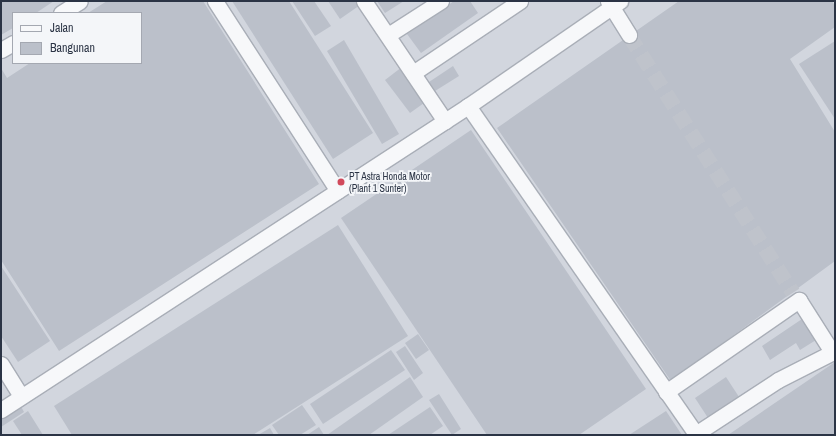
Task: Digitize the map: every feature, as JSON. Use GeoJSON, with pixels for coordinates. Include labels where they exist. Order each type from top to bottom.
{"type":"FeatureCollection","features":[{"type":"Feature","properties":{"kind":"lane"},"geometry":{"type":"LineString","coordinates":[[63,12],[80,1]]}},
{"type":"Feature","properties":{"kind":"lane"},"geometry":{"type":"LineString","coordinates":[[215,1],[338,191]]}},
{"type":"Feature","properties":{"kind":"lane"},"geometry":{"type":"LineString","coordinates":[[364,1],[445,121]]}},
{"type":"Feature","properties":{"kind":"lane"},"geometry":{"type":"LineString","coordinates":[[388,36],[441,1]]}},
{"type":"Feature","properties":{"kind":"lane"},"geometry":{"type":"LineString","coordinates":[[414,73],[520,1]]}},
{"type":"Feature","properties":{"kind":"lane"},"geometry":{"type":"LineString","coordinates":[[1,410],[468,106],[613,3],[629,35]]}},
{"type":"Feature","properties":{"kind":"lane"},"geometry":{"type":"LineString","coordinates":[[1,50],[12,44]]}},
{"type":"Feature","properties":{"kind":"lane"},"geometry":{"type":"LineString","coordinates":[[468,106],[695,435],[778,380],[834,351],[796,296],[666,392]]}},
{"type":"Feature","properties":{"kind":"lane"},"geometry":{"type":"LineString","coordinates":[[1,364],[21,396]]}},
{"type":"Feature","properties":{"kind":"shaded area"},"geometry":{"type":"Polygon","coordinates":[[[1,1],[835,1],[835,435],[1,435],[1,1]]]}},
{"type":"Feature","properties":{"kind":"building"},"geometry":{"type":"Polygon","coordinates":[[[1,1],[54,1],[38,12],[12,12],[12,29],[1,35],[1,1]]]}},
{"type":"Feature","properties":{"kind":"building"},"geometry":{"type":"Polygon","coordinates":[[[107,1],[203,1],[319,184],[59,351],[1,260],[1,68],[7,78],[28,64],[142,64],[142,12],[90,12],[107,1]]]}},
{"type":"Feature","properties":{"kind":"building"},"geometry":{"type":"Polygon","coordinates":[[[232,1],[289,1],[373,133],[333,159],[232,1]]]}},
{"type":"Feature","properties":{"kind":"building"},"geometry":{"type":"Polygon","coordinates":[[[292,1],[314,1],[331,26],[315,36],[292,1]]]}},
{"type":"Feature","properties":{"kind":"building"},"geometry":{"type":"Polygon","coordinates":[[[328,1],[362,1],[363,3],[340,19],[328,1]]]}},
{"type":"Feature","properties":{"kind":"building"},"geometry":{"type":"Polygon","coordinates":[[[377,1],[404,1],[385,13],[377,1]]]}},
{"type":"Feature","properties":{"kind":"building"},"geometry":{"type":"Polygon","coordinates":[[[454,1],[470,1],[478,13],[421,53],[407,34],[454,1]]]}},
{"type":"Feature","properties":{"kind":"building"},"geometry":{"type":"Polygon","coordinates":[[[679,1],[832,1],[835,6],[835,27],[790,59],[835,132],[835,261],[671,381],[497,128],[679,1]]]}},
{"type":"Feature","properties":{"kind":"building"},"geometry":{"type":"Polygon","coordinates":[[[344,40],[399,134],[382,144],[327,51],[344,40]]]}},
{"type":"Feature","properties":{"kind":"building"},"geometry":{"type":"Polygon","coordinates":[[[835,41],[835,119],[799,64],[835,41]]]}},
{"type":"Feature","properties":{"kind":"building"},"geometry":{"type":"Polygon","coordinates":[[[453,66],[459,76],[435,91],[429,82],[453,66]]]}},
{"type":"Feature","properties":{"kind":"building"},"geometry":{"type":"Polygon","coordinates":[[[402,67],[424,103],[410,113],[385,80],[402,67]]]}},
{"type":"Feature","properties":{"kind":"building"},"geometry":{"type":"Polygon","coordinates":[[[471,130],[646,389],[579,435],[487,435],[341,218],[471,130]]]}},
{"type":"Feature","properties":{"kind":"building"},"geometry":{"type":"Polygon","coordinates":[[[338,225],[408,336],[253,435],[72,435],[54,406],[338,225]]]}},
{"type":"Feature","properties":{"kind":"building"},"geometry":{"type":"Polygon","coordinates":[[[1,266],[50,341],[18,362],[1,336],[1,266]]]}},
{"type":"Feature","properties":{"kind":"building"},"geometry":{"type":"Polygon","coordinates":[[[802,319],[816,340],[800,350],[796,343],[770,360],[762,346],[802,319]]]}},
{"type":"Feature","properties":{"kind":"building"},"geometry":{"type":"Polygon","coordinates":[[[418,334],[429,350],[416,359],[405,343],[418,334]]]}},
{"type":"Feature","properties":{"kind":"building"},"geometry":{"type":"Polygon","coordinates":[[[405,346],[423,373],[414,380],[396,352],[405,346]]]}},
{"type":"Feature","properties":{"kind":"building"},"geometry":{"type":"Polygon","coordinates":[[[391,350],[405,370],[323,424],[310,404],[391,350]]]}},
{"type":"Feature","properties":{"kind":"building"},"geometry":{"type":"Polygon","coordinates":[[[835,362],[835,435],[728,435],[835,362]]]}},
{"type":"Feature","properties":{"kind":"building"},"geometry":{"type":"Polygon","coordinates":[[[410,377],[423,397],[369,435],[327,435],[410,377]]]}},
{"type":"Feature","properties":{"kind":"building"},"geometry":{"type":"Polygon","coordinates":[[[726,377],[741,400],[710,421],[695,398],[726,377]]]}},
{"type":"Feature","properties":{"kind":"building"},"geometry":{"type":"Polygon","coordinates":[[[439,394],[461,429],[452,435],[429,400],[439,394]]]}},
{"type":"Feature","properties":{"kind":"building"},"geometry":{"type":"Polygon","coordinates":[[[18,401],[24,412],[1,427],[1,412],[18,401]]]}},
{"type":"Feature","properties":{"kind":"building"},"geometry":{"type":"Polygon","coordinates":[[[302,405],[316,425],[300,435],[279,435],[272,425],[302,405]]]}},
{"type":"Feature","properties":{"kind":"building"},"geometry":{"type":"Polygon","coordinates":[[[430,407],[443,426],[430,435],[388,435],[430,407]]]}},
{"type":"Feature","properties":{"kind":"building"},"geometry":{"type":"Polygon","coordinates":[[[28,411],[43,435],[22,435],[13,421],[28,411]]]}},
{"type":"Feature","properties":{"kind":"building"},"geometry":{"type":"Polygon","coordinates":[[[666,411],[682,435],[629,435],[666,411]]]}},
{"type":"Feature","properties":{"kind":"building"},"geometry":{"type":"Polygon","coordinates":[[[319,427],[324,435],[307,435],[319,427]]]}},
{"type":"Feature","properties":{"kind":"building"},"geometry":{"type":"Polygon","coordinates":[[[270,428],[274,435],[258,435],[270,428]]]}},
{"type":"Feature","properties":{"kind":"tunnel"},"geometry":{"type":"LineString","coordinates":[[629,35],[793,292]]}},
{"type":"Feature","properties":{"kind":"place","name":"PT Astra Honda Motor (Plant 1 Sunter)"},"geometry":{"type":"Point","coordinates":[341,182]}}]}
